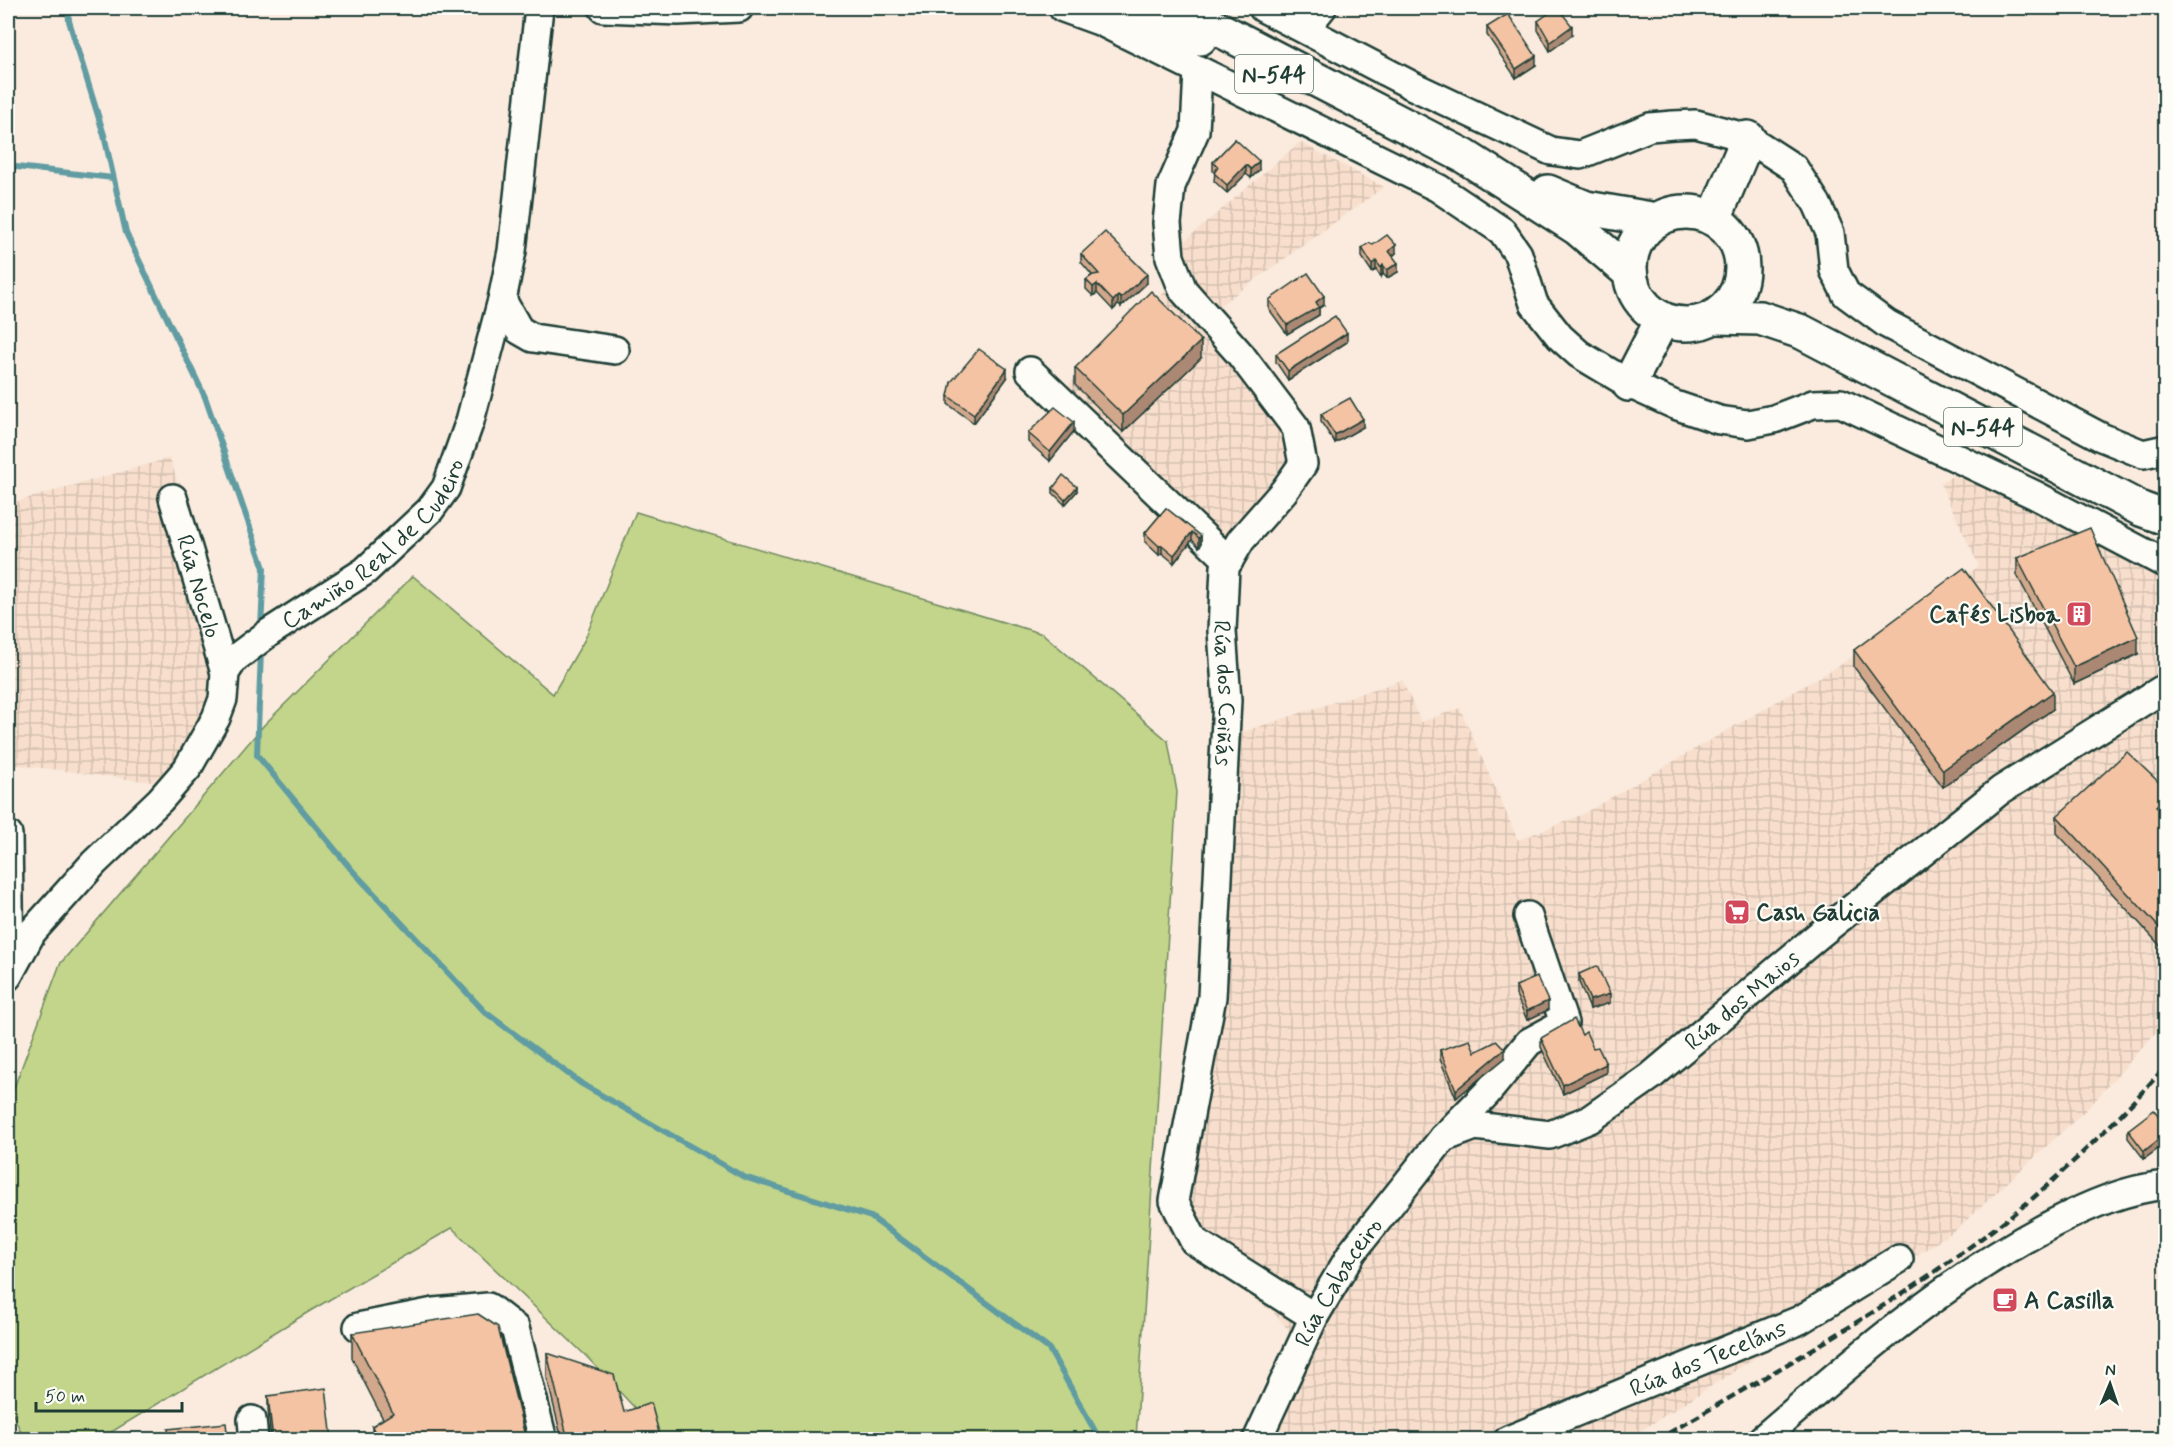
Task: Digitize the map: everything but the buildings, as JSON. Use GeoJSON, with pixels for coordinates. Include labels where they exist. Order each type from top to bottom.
{"type":"FeatureCollection","features":[{"type":"Feature","properties":{"kind":"highway","name":"N-544"},"geometry":{"type":"LineString","coordinates":[[1133,8],[1305,89],[1419,132]]}},
{"type":"Feature","properties":{"kind":"highway","name":"N-544"},"geometry":{"type":"LineString","coordinates":[[1178,8],[1464,156],[1577,228],[1630,273],[1635,291],[1644,304],[1662,320],[1685,324],[1716,317],[1760,318],[1802,332],[2141,509],[2166,518]]}},
{"type":"Feature","properties":{"kind":"highway","name":"N-544"},"geometry":{"type":"LineString","coordinates":[[1222,8],[1320,62],[1419,132]]}},
{"type":"Feature","properties":{"kind":"highway"},"geometry":{"type":"LineString","coordinates":[[1716,317],[1735,296],[1743,273],[1742,258],[1737,242],[1714,219],[1748,138]]}},
{"type":"Feature","properties":{"kind":"highway","name":"N-544"},"geometry":{"type":"LineString","coordinates":[[1464,156],[1586,208],[1656,220],[1677,213],[1693,212],[1714,219]]}},
{"type":"Feature","properties":{"kind":"highway"},"geometry":{"type":"LineString","coordinates":[[1630,273],[1635,244],[1656,220]]}},
{"type":"Feature","properties":{"kind":"highway","name":"N-544"},"geometry":{"type":"LineString","coordinates":[[1743,273],[1802,332]]}},
{"type":"Feature","properties":{"kind":"highway"},"geometry":{"type":"LineString","coordinates":[[1629,384],[1662,320]]}},
{"type":"Feature","properties":{"kind":"street","name":"Camiño Real de Cudeiro"},"geometry":{"type":"LineString","coordinates":[[225,673],[234,659],[270,632],[372,565],[429,510],[446,488],[470,421],[502,300],[512,251],[539,8]]}},
{"type":"Feature","properties":{"kind":"street"},"geometry":{"type":"LineString","coordinates":[[603,8],[678,11],[740,8]]}},
{"type":"Feature","properties":{"kind":"street"},"geometry":{"type":"LineString","coordinates":[[1063,8],[1100,21],[1438,188],[1480,214],[1502,231],[1518,254],[1534,304],[1560,337],[1578,354],[1629,384],[1675,405],[1719,420],[1748,424],[1774,419],[1813,404],[1841,403],[2036,495],[2166,564]]}},
{"type":"Feature","properties":{"kind":"street"},"geometry":{"type":"LineString","coordinates":[[1263,8],[1413,86],[1551,151],[1580,155],[1650,127],[1673,125],[1696,124],[1748,138],[1794,168],[1817,204],[1830,233],[1834,270],[1846,294],[1887,324],[2101,437],[2143,453],[2166,449]]}},
{"type":"Feature","properties":{"kind":"street"},"geometry":{"type":"LineString","coordinates":[[1305,29],[1322,8]]}},
{"type":"Feature","properties":{"kind":"street","name":"Rúa dos Coiñás"},"geometry":{"type":"LineString","coordinates":[[1198,71],[1195,131],[1171,186],[1167,223],[1170,257],[1183,290],[1240,354],[1296,428],[1303,464],[1284,491],[1241,540],[1225,567],[1222,631],[1227,700],[1212,997],[1174,1201],[1194,1241],[1314,1317]]}},
{"type":"Feature","properties":{"kind":"street"},"geometry":{"type":"LineString","coordinates":[[502,300],[519,330],[533,338],[615,350]]}},
{"type":"Feature","properties":{"kind":"street"},"geometry":{"type":"LineString","coordinates":[[1030,371],[1228,561]]}},
{"type":"Feature","properties":{"kind":"street","name":"Rúa Nocelo"},"geometry":{"type":"LineString","coordinates":[[173,498],[225,673]]}},
{"type":"Feature","properties":{"kind":"street"},"geometry":{"type":"LineString","coordinates":[[9,973],[32,932],[94,864],[160,801],[188,770],[216,718],[223,699],[225,673]]}},
{"type":"Feature","properties":{"kind":"street","name":"Rúa dos Maios"},"geometry":{"type":"LineString","coordinates":[[1443,1138],[1475,1126],[1550,1135],[1590,1119],[1650,1077],[1820,934],[2001,790],[2166,687]]}},
{"type":"Feature","properties":{"kind":"street"},"geometry":{"type":"LineString","coordinates":[[8,835],[9,973]]}},
{"type":"Feature","properties":{"kind":"street","name":"Rúa Cabaceiro"},"geometry":{"type":"LineString","coordinates":[[1257,1440],[1314,1317],[1353,1251],[1443,1138],[1487,1093],[1529,1042],[1564,1023],[1528,916]]}},
{"type":"Feature","properties":{"kind":"street"},"geometry":{"type":"LineString","coordinates":[[1761,1440],[1895,1328],[1977,1268],[2068,1216],[2125,1192],[2166,1185]]}},
{"type":"Feature","properties":{"kind":"street","name":"Rúa dos Teceláns"},"geometry":{"type":"LineString","coordinates":[[1508,1440],[1800,1320],[1899,1259]]}},
{"type":"Feature","properties":{"kind":"street"},"geometry":{"type":"LineString","coordinates":[[358,1327],[434,1312],[488,1307],[515,1328],[543,1440]]}},
{"type":"Feature","properties":{"kind":"shaded area"},"geometry":{"type":"Polygon","coordinates":[[[1300,142],[1384,187],[1208,314],[1172,252],[1300,142]]]}},
{"type":"Feature","properties":{"kind":"shaded area"},"geometry":{"type":"Polygon","coordinates":[[[1170,287],[1283,422],[1290,454],[1230,537],[1220,543],[1062,391],[1170,287]]]}},
{"type":"Feature","properties":{"kind":"shaded area"},"geometry":{"type":"Polygon","coordinates":[[[170,458],[225,640],[214,706],[167,784],[10,764],[8,504],[170,458]]]}},
{"type":"Feature","properties":{"kind":"shaded area"},"geometry":{"type":"Polygon","coordinates":[[[1959,472],[2165,574],[2165,1022],[2089,1107],[1956,1230],[1628,1439],[1256,1440],[1293,1335],[1273,1312],[1180,1248],[1163,1220],[1196,1002],[1221,739],[1402,680],[1421,722],[1460,708],[1518,840],[1581,815],[1842,664],[1979,566],[1940,483],[1959,472]]]}},
{"type":"Feature","properties":{"kind":"green space"},"geometry":{"type":"Polygon","coordinates":[[[636,512],[1043,634],[1168,741],[1177,792],[1136,1439],[664,1439],[586,1356],[452,1228],[310,1311],[100,1439],[24,1439],[8,1403],[8,1104],[60,964],[264,725],[413,576],[553,694],[585,639],[636,512]]]}},
{"type":"Feature","properties":{"kind":"waterway"},"geometry":{"type":"LineString","coordinates":[[68,8],[69,21],[104,135],[126,233],[205,397],[264,568],[261,628]]}},
{"type":"Feature","properties":{"kind":"waterway"},"geometry":{"type":"LineString","coordinates":[[8,166],[113,178]]}},
{"type":"Feature","properties":{"kind":"waterway"},"geometry":{"type":"LineString","coordinates":[[261,651],[257,755],[351,869],[485,1012],[582,1084],[744,1177],[871,1217],[1049,1349],[1100,1440]]}},
{"type":"Feature","properties":{"kind":"railway"},"geometry":{"type":"LineString","coordinates":[[1657,1440],[1802,1356],[1897,1297],[1989,1233],[2068,1167],[2166,1066]]}},
{"type":"Feature","properties":{"kind":"place","name":"Cafés Lisboa"},"geometry":{"type":"Point","coordinates":[2079,614]}},
{"type":"Feature","properties":{"kind":"place","name":"Cash Galicia"},"geometry":{"type":"Point","coordinates":[1737,912]}},
{"type":"Feature","properties":{"kind":"place","name":"A Casilla"},"geometry":{"type":"Point","coordinates":[2005,1300]}}]}
